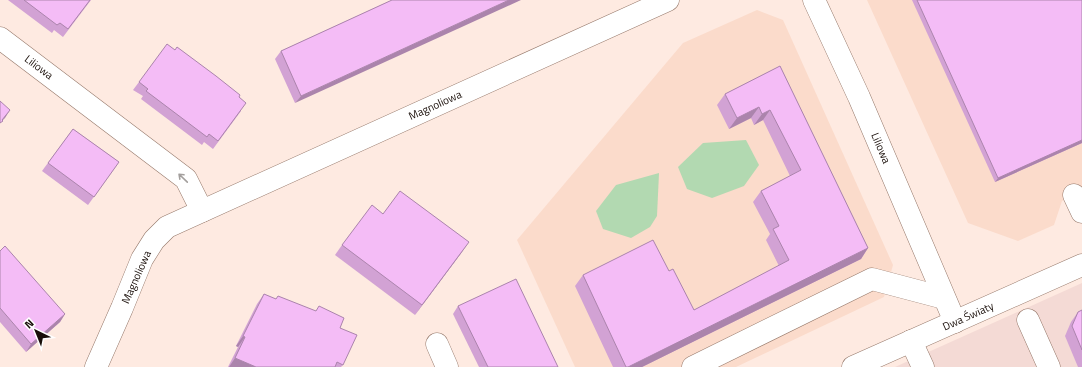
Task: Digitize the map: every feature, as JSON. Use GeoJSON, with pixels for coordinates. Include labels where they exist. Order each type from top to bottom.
{"type":"FeatureCollection","features":[{"type":"Feature","properties":{"kind":"street","name":"Magnoliowa"},"geometry":{"type":"LineString","coordinates":[[96,367],[142,259],[154,240],[168,227],[668,0]]}},
{"type":"Feature","properties":{"kind":"street","name":"Liliowa"},"geometry":{"type":"LineString","coordinates":[[814,0],[859,97],[955,322]]}},
{"type":"Feature","properties":{"kind":"street","name":"Liliowa"},"geometry":{"type":"LineString","coordinates":[[0,38],[186,179],[202,211]]}},
{"type":"Feature","properties":{"kind":"street","name":"Dwa Światy"},"geometry":{"type":"LineString","coordinates":[[853,367],[1082,265]]}},
{"type":"Feature","properties":{"kind":"street"},"geometry":{"type":"LineString","coordinates":[[693,367],[872,279],[944,298]]}},
{"type":"Feature","properties":{"kind":"street"},"geometry":{"type":"LineString","coordinates":[[1028,320],[1049,367]]}},
{"type":"Feature","properties":{"kind":"street"},"geometry":{"type":"LineString","coordinates":[[911,341],[923,367]]}},
{"type":"Feature","properties":{"kind":"street"},"geometry":{"type":"LineString","coordinates":[[437,344],[447,367]]}},
{"type":"Feature","properties":{"kind":"shaded area"},"geometry":{"type":"Polygon","coordinates":[[[867,0],[1082,0],[1082,192],[1062,201],[1054,225],[1018,241],[968,223],[867,0]]]}},
{"type":"Feature","properties":{"kind":"shaded area"},"geometry":{"type":"Polygon","coordinates":[[[757,10],[783,20],[893,265],[884,297],[736,367],[575,367],[517,240],[683,43],[757,10]]]}},
{"type":"Feature","properties":{"kind":"shaded area"},"geometry":{"type":"Polygon","coordinates":[[[1082,283],[1082,367],[895,367],[1082,283]]]}},
{"type":"Feature","properties":{"kind":"green space"},"geometry":{"type":"Polygon","coordinates":[[[746,140],[759,165],[744,186],[712,198],[687,189],[678,167],[703,143],[746,140]]]}},
{"type":"Feature","properties":{"kind":"green space"},"geometry":{"type":"Polygon","coordinates":[[[659,173],[657,216],[650,227],[631,238],[603,229],[596,211],[616,185],[659,173]]]}},
{"type":"Feature","properties":{"kind":"building"},"geometry":{"type":"Polygon","coordinates":[[[24,0],[90,0],[68,29],[60,23],[57,25],[24,0]]]}},
{"type":"Feature","properties":{"kind":"building"},"geometry":{"type":"Polygon","coordinates":[[[392,0],[509,0],[301,96],[281,51],[392,0]]]}},
{"type":"Feature","properties":{"kind":"building"},"geometry":{"type":"Polygon","coordinates":[[[917,0],[1082,0],[1082,140],[998,178],[917,0]]]}},
{"type":"Feature","properties":{"kind":"building"},"geometry":{"type":"Polygon","coordinates":[[[167,44],[175,50],[177,47],[216,76],[240,95],[239,97],[246,103],[218,141],[209,134],[207,137],[146,91],[148,89],[139,82],[167,44]]]}},
{"type":"Feature","properties":{"kind":"building"},"geometry":{"type":"Polygon","coordinates":[[[780,66],[868,248],[626,367],[583,275],[653,240],[669,271],[673,269],[694,310],[789,260],[773,229],[779,226],[761,191],[801,170],[770,110],[762,114],[759,107],[737,118],[725,94],[780,66]]]}},
{"type":"Feature","properties":{"kind":"building"},"geometry":{"type":"Polygon","coordinates":[[[0,101],[10,110],[0,123],[0,101]]]}},
{"type":"Feature","properties":{"kind":"building"},"geometry":{"type":"Polygon","coordinates":[[[73,129],[119,162],[94,197],[48,163],[73,129]]]}},
{"type":"Feature","properties":{"kind":"building"},"geometry":{"type":"Polygon","coordinates":[[[400,191],[469,242],[422,305],[342,245],[372,205],[383,214],[400,191]]]}},
{"type":"Feature","properties":{"kind":"building"},"geometry":{"type":"Polygon","coordinates":[[[5,246],[65,314],[31,344],[0,308],[0,251],[5,246]]]}},
{"type":"Feature","properties":{"kind":"building"},"geometry":{"type":"Polygon","coordinates":[[[516,279],[558,367],[488,367],[458,306],[516,279]]]}},
{"type":"Feature","properties":{"kind":"building"},"geometry":{"type":"Polygon","coordinates":[[[264,294],[276,299],[278,296],[316,311],[319,306],[344,318],[340,328],[357,335],[343,365],[337,362],[335,367],[256,367],[235,358],[245,337],[243,336],[264,294]]]}},
{"type":"Feature","properties":{"kind":"building"},"geometry":{"type":"Polygon","coordinates":[[[1082,310],[1082,350],[1072,326],[1078,312],[1082,310]]]}}]}
